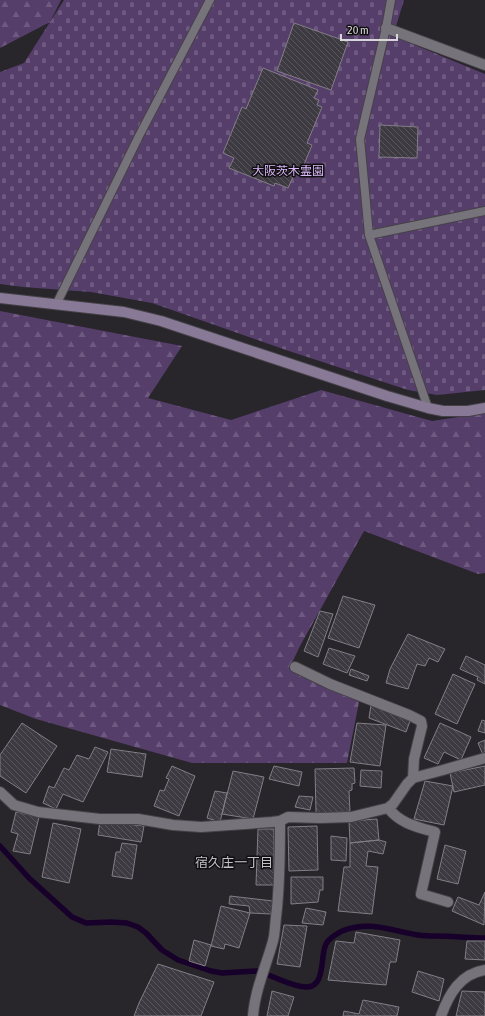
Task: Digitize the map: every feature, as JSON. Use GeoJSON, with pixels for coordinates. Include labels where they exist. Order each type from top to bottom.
{"type":"FeatureCollection","features":[{"type":"Feature","properties":{"kind":"street"},"geometry":{"type":"LineString","coordinates":[[386,28],[485,65]]}},
{"type":"Feature","properties":{"kind":"street"},"geometry":{"type":"LineString","coordinates":[[0,298],[124,312],[161,321],[387,396],[428,408],[443,411],[468,411],[485,408]]}},
{"type":"Feature","properties":{"kind":"street"},"geometry":{"type":"LineString","coordinates":[[295,667],[330,684],[421,721],[422,726],[414,759],[413,778]]}},
{"type":"Feature","properties":{"kind":"street"},"geometry":{"type":"LineString","coordinates":[[0,792],[14,805],[38,812],[100,819],[138,819],[173,825],[201,827],[280,821],[288,818],[351,817],[388,808],[393,804],[413,778],[485,758]]}},
{"type":"Feature","properties":{"kind":"street"},"geometry":{"type":"LineString","coordinates":[[388,808],[393,814],[409,825],[435,832],[421,894],[448,902]]}},
{"type":"Feature","properties":{"kind":"street"},"geometry":{"type":"LineString","coordinates":[[253,1016],[264,968],[273,941],[279,891],[280,821]]}},
{"type":"Feature","properties":{"kind":"street"},"geometry":{"type":"LineString","coordinates":[[441,1016],[450,993],[469,975],[485,970]]}},
{"type":"Feature","properties":{"kind":"lane"},"geometry":{"type":"LineString","coordinates":[[56,305],[139,136],[210,0]]}},
{"type":"Feature","properties":{"kind":"lane"},"geometry":{"type":"LineString","coordinates":[[391,0],[386,28],[360,138],[369,235],[394,314],[428,408]]}},
{"type":"Feature","properties":{"kind":"lane"},"geometry":{"type":"LineString","coordinates":[[369,235],[485,211]]}},
{"type":"Feature","properties":{"kind":"green space"},"geometry":{"type":"Polygon","coordinates":[[[0,0],[61,0],[50,22],[0,48],[0,0]]]}},
{"type":"Feature","properties":{"kind":"green space","name":"大阪茨木霊園"},"geometry":{"type":"Polygon","coordinates":[[[64,0],[404,0],[393,36],[485,74],[485,390],[437,395],[408,390],[286,350],[152,303],[91,292],[0,284],[0,72],[24,63],[64,0]]]}},
{"type":"Feature","properties":{"kind":"green space"},"geometry":{"type":"Polygon","coordinates":[[[0,311],[182,346],[148,398],[231,420],[321,390],[432,421],[485,413],[485,573],[478,574],[364,531],[300,646],[289,669],[359,702],[347,763],[192,763],[36,719],[0,705],[0,311]]]}},
{"type":"Feature","properties":{"kind":"building"},"geometry":{"type":"Polygon","coordinates":[[[294,23],[348,42],[331,90],[277,71],[294,23]]]}},
{"type":"Feature","properties":{"kind":"building"},"geometry":{"type":"Polygon","coordinates":[[[263,68],[318,90],[314,98],[319,100],[317,105],[322,107],[307,143],[312,145],[301,172],[296,170],[288,188],[275,183],[274,186],[229,168],[234,158],[223,153],[242,107],[246,109],[263,68]]]}},
{"type":"Feature","properties":{"kind":"building"},"geometry":{"type":"Polygon","coordinates":[[[380,125],[418,127],[417,158],[379,157],[380,125]]]}},
{"type":"Feature","properties":{"kind":"building"},"geometry":{"type":"Polygon","coordinates":[[[343,596],[375,605],[359,648],[328,638],[343,596]]]}},
{"type":"Feature","properties":{"kind":"building"},"geometry":{"type":"Polygon","coordinates":[[[320,611],[333,614],[318,657],[304,651],[320,611]]]}},
{"type":"Feature","properties":{"kind":"building"},"geometry":{"type":"Polygon","coordinates":[[[408,634],[445,649],[438,662],[429,658],[425,666],[417,664],[408,689],[386,683],[390,669],[408,634]]]}},
{"type":"Feature","properties":{"kind":"building"},"geometry":{"type":"Polygon","coordinates":[[[329,648],[355,656],[347,673],[323,664],[329,648]]]}},
{"type":"Feature","properties":{"kind":"building"},"geometry":{"type":"Polygon","coordinates":[[[466,656],[485,665],[485,684],[477,680],[478,677],[460,669],[466,656]]]}},
{"type":"Feature","properties":{"kind":"building"},"geometry":{"type":"Polygon","coordinates":[[[351,669],[369,676],[367,681],[349,675],[351,669]]]}},
{"type":"Feature","properties":{"kind":"building"},"geometry":{"type":"Polygon","coordinates":[[[453,674],[475,684],[457,724],[435,714],[453,674]]]}},
{"type":"Feature","properties":{"kind":"building"},"geometry":{"type":"Polygon","coordinates":[[[371,705],[410,721],[406,732],[369,718],[371,705]]]}},
{"type":"Feature","properties":{"kind":"building"},"geometry":{"type":"Polygon","coordinates":[[[482,720],[485,721],[485,733],[478,731],[482,720]]]}},
{"type":"Feature","properties":{"kind":"building"},"geometry":{"type":"Polygon","coordinates":[[[22,723],[57,746],[26,793],[0,776],[0,755],[22,723]]]}},
{"type":"Feature","properties":{"kind":"building"},"geometry":{"type":"Polygon","coordinates":[[[357,723],[386,725],[380,766],[350,762],[357,723]]]}},
{"type":"Feature","properties":{"kind":"building"},"geometry":{"type":"Polygon","coordinates":[[[440,723],[471,737],[461,760],[444,752],[438,764],[424,758],[440,723]]]}},
{"type":"Feature","properties":{"kind":"building"},"geometry":{"type":"Polygon","coordinates":[[[485,740],[485,754],[483,755],[478,743],[485,740]]]}},
{"type":"Feature","properties":{"kind":"building"},"geometry":{"type":"Polygon","coordinates":[[[95,747],[108,752],[83,802],[63,794],[56,809],[43,803],[49,786],[54,788],[64,768],[69,770],[77,755],[89,759],[95,747]]]}},
{"type":"Feature","properties":{"kind":"building"},"geometry":{"type":"Polygon","coordinates":[[[111,749],[146,754],[142,777],[107,772],[111,749]]]}},
{"type":"Feature","properties":{"kind":"building"},"geometry":{"type":"Polygon","coordinates":[[[172,766],[195,776],[179,816],[154,806],[160,790],[164,791],[169,779],[166,778],[172,766]]]}},
{"type":"Feature","properties":{"kind":"building"},"geometry":{"type":"Polygon","coordinates":[[[274,766],[302,772],[299,786],[269,779],[274,766]]]}},
{"type":"Feature","properties":{"kind":"building"},"geometry":{"type":"Polygon","coordinates":[[[485,766],[485,785],[454,792],[450,773],[485,766]]]}},
{"type":"Feature","properties":{"kind":"building"},"geometry":{"type":"Polygon","coordinates":[[[354,768],[355,783],[352,784],[352,790],[349,791],[350,812],[316,813],[315,769],[354,768]]]}},
{"type":"Feature","properties":{"kind":"building"},"geometry":{"type":"Polygon","coordinates":[[[361,770],[382,771],[381,788],[360,786],[361,770]]]}},
{"type":"Feature","properties":{"kind":"building"},"geometry":{"type":"Polygon","coordinates":[[[233,771],[264,777],[253,819],[222,814],[233,771]]]}},
{"type":"Feature","properties":{"kind":"building"},"geometry":{"type":"Polygon","coordinates":[[[425,781],[453,786],[444,825],[414,819],[425,781]]]}},
{"type":"Feature","properties":{"kind":"building"},"geometry":{"type":"Polygon","coordinates":[[[215,791],[227,793],[220,822],[207,818],[215,791]]]}},
{"type":"Feature","properties":{"kind":"building"},"geometry":{"type":"Polygon","coordinates":[[[299,796],[313,797],[310,810],[295,807],[299,796]]]}},
{"type":"Feature","properties":{"kind":"building"},"geometry":{"type":"Polygon","coordinates":[[[16,812],[39,817],[30,854],[13,851],[18,834],[11,832],[16,812]]]}},
{"type":"Feature","properties":{"kind":"building"},"geometry":{"type":"Polygon","coordinates":[[[377,819],[379,840],[350,843],[349,821],[377,819]]]}},
{"type":"Feature","properties":{"kind":"building"},"geometry":{"type":"Polygon","coordinates":[[[100,821],[144,826],[141,842],[98,835],[100,821]]]}},
{"type":"Feature","properties":{"kind":"building"},"geometry":{"type":"Polygon","coordinates":[[[53,823],[81,829],[69,883],[42,877],[53,823]]]}},
{"type":"Feature","properties":{"kind":"building"},"geometry":{"type":"Polygon","coordinates":[[[317,826],[318,870],[289,871],[288,827],[317,826]]]}},
{"type":"Feature","properties":{"kind":"building"},"geometry":{"type":"Polygon","coordinates":[[[258,829],[274,829],[274,885],[256,885],[258,829]]]}},
{"type":"Feature","properties":{"kind":"building"},"geometry":{"type":"Polygon","coordinates":[[[331,836],[347,838],[346,861],[331,860],[331,836]]]}},
{"type":"Feature","properties":{"kind":"building"},"geometry":{"type":"Polygon","coordinates":[[[379,840],[386,842],[383,854],[368,851],[366,866],[378,867],[372,914],[338,911],[344,867],[350,867],[350,843],[379,840]]]}},
{"type":"Feature","properties":{"kind":"building"},"geometry":{"type":"Polygon","coordinates":[[[122,843],[137,845],[132,879],[112,876],[116,852],[120,852],[122,843]]]}},
{"type":"Feature","properties":{"kind":"building"},"geometry":{"type":"Polygon","coordinates":[[[445,845],[466,851],[458,884],[437,879],[445,845]]]}},
{"type":"Feature","properties":{"kind":"building"},"geometry":{"type":"Polygon","coordinates":[[[291,877],[323,877],[323,890],[320,890],[318,902],[291,904],[291,877]]]}},
{"type":"Feature","properties":{"kind":"building"},"geometry":{"type":"Polygon","coordinates":[[[485,892],[484,925],[452,911],[458,897],[479,905],[485,892]]]}},
{"type":"Feature","properties":{"kind":"building"},"geometry":{"type":"Polygon","coordinates":[[[230,896],[273,901],[271,914],[250,913],[249,906],[229,904],[230,896]]]}},
{"type":"Feature","properties":{"kind":"building"},"geometry":{"type":"Polygon","coordinates":[[[221,906],[250,913],[239,948],[225,944],[224,949],[211,946],[221,906]]]}},
{"type":"Feature","properties":{"kind":"building"},"geometry":{"type":"Polygon","coordinates":[[[306,908],[326,912],[323,925],[302,923],[306,908]]]}},
{"type":"Feature","properties":{"kind":"building"},"geometry":{"type":"Polygon","coordinates":[[[284,925],[307,926],[300,967],[277,964],[284,925]]]}},
{"type":"Feature","properties":{"kind":"building"},"geometry":{"type":"Polygon","coordinates":[[[356,932],[400,940],[396,962],[390,962],[386,985],[328,980],[336,941],[354,943],[356,932]]]}},
{"type":"Feature","properties":{"kind":"building"},"geometry":{"type":"Polygon","coordinates":[[[194,940],[211,945],[205,966],[189,961],[194,940]]]}},
{"type":"Feature","properties":{"kind":"building"},"geometry":{"type":"Polygon","coordinates":[[[467,941],[485,941],[485,960],[465,959],[467,941]]]}},
{"type":"Feature","properties":{"kind":"building"},"geometry":{"type":"Polygon","coordinates":[[[158,964],[214,982],[201,1016],[134,1016],[158,964]]]}},
{"type":"Feature","properties":{"kind":"building"},"geometry":{"type":"Polygon","coordinates":[[[418,971],[444,979],[439,1001],[412,992],[418,971]]]}},
{"type":"Feature","properties":{"kind":"building"},"geometry":{"type":"Polygon","coordinates":[[[272,991],[294,997],[288,1016],[267,1016],[272,991]]]}},
{"type":"Feature","properties":{"kind":"building"},"geometry":{"type":"Polygon","coordinates":[[[462,991],[485,992],[485,1016],[456,1016],[462,991]]]}},
{"type":"Feature","properties":{"kind":"building"},"geometry":{"type":"Polygon","coordinates":[[[363,1000],[399,1007],[397,1016],[343,1016],[344,1011],[359,1014],[363,1000]]]}},
{"type":"Feature","properties":{"kind":"waterway"},"geometry":{"type":"LineString","coordinates":[[0,846],[29,878],[72,917],[86,923],[127,923],[138,927],[146,933],[162,950],[178,960],[211,971],[222,973],[257,971]]}},
{"type":"Feature","properties":{"kind":"waterway"},"geometry":{"type":"LineString","coordinates":[[268,975],[297,986],[312,986],[320,977],[324,949],[327,942],[333,936],[342,931],[362,926],[380,927],[422,936],[485,938]]}},
{"type":"Feature","properties":{"kind":"district","name":"宿久庄一丁目"},"geometry":{"type":"Point","coordinates":[234,862]}}]}
